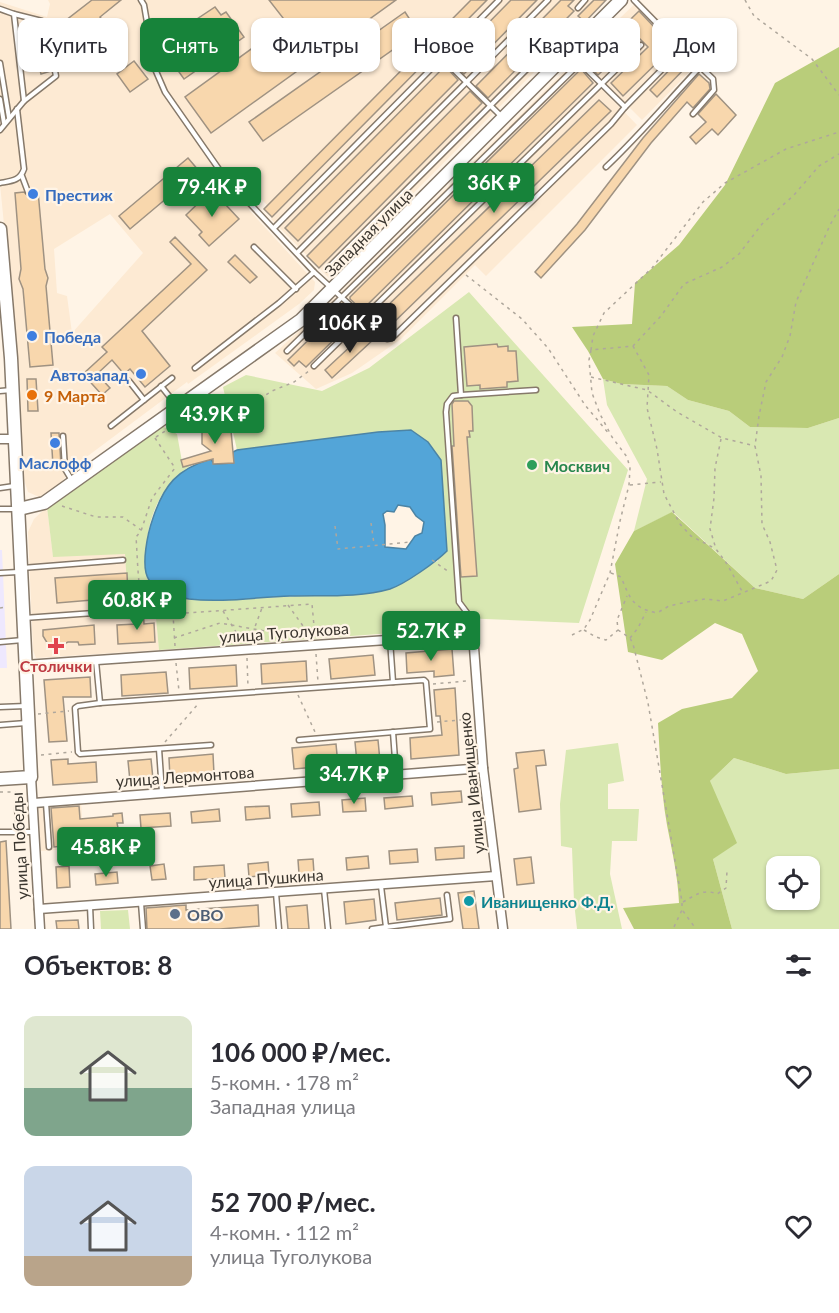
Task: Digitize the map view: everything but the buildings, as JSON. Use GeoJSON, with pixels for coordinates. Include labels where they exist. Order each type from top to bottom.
{"type":"FeatureCollection","features":[{"type":"Feature","properties":{"kind":"street","name":"Западная улица"},"geometry":{"type":"LineString","coordinates":[[603,18],[621,0]]}},
{"type":"Feature","properties":{"kind":"street","name":"Западная улица"},"geometry":{"type":"LineString","coordinates":[[19,509],[44,503],[338,294],[549,72]]}},
{"type":"Feature","properties":{"kind":"street","name":"улица Победы"},"geometry":{"type":"LineString","coordinates":[[0,229],[6,391],[15,439],[40,929]]}},
{"type":"Feature","properties":{"kind":"street"},"geometry":{"type":"LineString","coordinates":[[0,439],[15,439]]}},
{"type":"Feature","properties":{"kind":"street","name":"улица Туголукова"},"geometry":{"type":"LineString","coordinates":[[26,665],[473,634]]}},
{"type":"Feature","properties":{"kind":"street","name":"улица Иванищенко"},"geometry":{"type":"LineString","coordinates":[[473,634],[483,768],[502,929]]}},
{"type":"Feature","properties":{"kind":"street","name":"улица Лермонтова"},"geometry":{"type":"LineString","coordinates":[[34,803],[483,768]]}},
{"type":"Feature","properties":{"kind":"street"},"geometry":{"type":"LineString","coordinates":[[0,779],[31,777]]}},
{"type":"Feature","properties":{"kind":"street","name":"улица Пушкина"},"geometry":{"type":"LineString","coordinates":[[39,909],[496,876]]}},
{"type":"Feature","properties":{"kind":"lane"},"geometry":{"type":"LineString","coordinates":[[141,0],[144,5],[154,69],[165,92],[223,175],[314,272],[387,339],[392,338],[611,124],[659,72]]}},
{"type":"Feature","properties":{"kind":"lane"},"geometry":{"type":"LineString","coordinates":[[481,18],[499,0]]}},
{"type":"Feature","properties":{"kind":"lane"},"geometry":{"type":"LineString","coordinates":[[297,253],[548,0]]}},
{"type":"Feature","properties":{"kind":"lane"},"geometry":{"type":"LineString","coordinates":[[578,8],[585,0]]}},
{"type":"Feature","properties":{"kind":"lane"},"geometry":{"type":"LineString","coordinates":[[634,0],[652,18]]}},
{"type":"Feature","properties":{"kind":"lane"},"geometry":{"type":"LineString","coordinates":[[0,9],[42,21],[47,33],[56,75],[24,101],[0,129]]}},
{"type":"Feature","properties":{"kind":"lane"},"geometry":{"type":"LineString","coordinates":[[14,14],[24,101]]}},
{"type":"Feature","properties":{"kind":"lane"},"geometry":{"type":"LineString","coordinates":[[314,366],[641,45]]}},
{"type":"Feature","properties":{"kind":"lane"},"geometry":{"type":"LineString","coordinates":[[0,63],[9,118]]}},
{"type":"Feature","properties":{"kind":"lane"},"geometry":{"type":"LineString","coordinates":[[274,228],[427,72]]}},
{"type":"Feature","properties":{"kind":"lane"},"geometry":{"type":"LineString","coordinates":[[455,72],[503,119]]}},
{"type":"Feature","properties":{"kind":"lane"},"geometry":{"type":"LineString","coordinates":[[327,269],[524,72]]}},
{"type":"Feature","properties":{"kind":"lane"},"geometry":{"type":"LineString","coordinates":[[287,351],[338,294],[571,72]]}},
{"type":"Feature","properties":{"kind":"lane"},"geometry":{"type":"LineString","coordinates":[[589,72],[625,107]]}},
{"type":"Feature","properties":{"kind":"lane"},"geometry":{"type":"LineString","coordinates":[[606,167],[635,140],[657,112],[694,72]]}},
{"type":"Feature","properties":{"kind":"lane"},"geometry":{"type":"LineString","coordinates":[[693,114],[714,90],[713,79],[706,72]]}},
{"type":"Feature","properties":{"kind":"lane"},"geometry":{"type":"LineString","coordinates":[[0,99],[4,124]]}},
{"type":"Feature","properties":{"kind":"lane"},"geometry":{"type":"LineString","coordinates":[[0,183],[18,179],[24,169],[17,109]]}},
{"type":"Feature","properties":{"kind":"lane"},"geometry":{"type":"LineString","coordinates":[[22,175],[28,192]]}},
{"type":"Feature","properties":{"kind":"lane"},"geometry":{"type":"LineString","coordinates":[[254,247],[296,289]]}},
{"type":"Feature","properties":{"kind":"lane"},"geometry":{"type":"LineString","coordinates":[[195,368],[296,289],[314,272]]}},
{"type":"Feature","properties":{"kind":"lane"},"geometry":{"type":"LineString","coordinates":[[456,318],[461,395]]}},
{"type":"Feature","properties":{"kind":"lane"},"geometry":{"type":"LineString","coordinates":[[111,426],[172,378]]}},
{"type":"Feature","properties":{"kind":"lane"},"geometry":{"type":"LineString","coordinates":[[129,381],[144,400]]}},
{"type":"Feature","properties":{"kind":"lane"},"geometry":{"type":"LineString","coordinates":[[161,386],[177,407]]}},
{"type":"Feature","properties":{"kind":"lane"},"geometry":{"type":"LineString","coordinates":[[473,634],[471,618],[459,602],[447,404],[453,396],[536,390]]}},
{"type":"Feature","properties":{"kind":"lane"},"geometry":{"type":"LineString","coordinates":[[63,436],[64,469],[73,482]]}},
{"type":"Feature","properties":{"kind":"lane"},"geometry":{"type":"LineString","coordinates":[[0,488],[17,485]]}},
{"type":"Feature","properties":{"kind":"lane"},"geometry":{"type":"LineString","coordinates":[[0,509],[19,509]]}},
{"type":"Feature","properties":{"kind":"lane"},"geometry":{"type":"LineString","coordinates":[[0,573],[123,560]]}},
{"type":"Feature","properties":{"kind":"lane"},"geometry":{"type":"LineString","coordinates":[[23,618],[94,613],[122,607]]}},
{"type":"Feature","properties":{"kind":"lane"},"geometry":{"type":"LineString","coordinates":[[0,642],[24,640]]}},
{"type":"Feature","properties":{"kind":"lane"},"geometry":{"type":"LineString","coordinates":[[390,640],[393,682]]}},
{"type":"Feature","properties":{"kind":"lane"},"geometry":{"type":"LineString","coordinates":[[96,661],[100,703]]}},
{"type":"Feature","properties":{"kind":"lane"},"geometry":{"type":"LineString","coordinates":[[211,745],[81,754],[78,752],[75,710],[78,706],[100,703],[424,680],[426,684],[430,723],[428,730],[298,740]]}},
{"type":"Feature","properties":{"kind":"lane"},"geometry":{"type":"LineString","coordinates":[[0,707],[29,714]]}},
{"type":"Feature","properties":{"kind":"lane"},"geometry":{"type":"LineString","coordinates":[[0,725],[29,714]]}},
{"type":"Feature","properties":{"kind":"lane"},"geometry":{"type":"LineString","coordinates":[[393,732],[396,775]]}},
{"type":"Feature","properties":{"kind":"lane"},"geometry":{"type":"LineString","coordinates":[[159,749],[162,792]]}},
{"type":"Feature","properties":{"kind":"lane"},"geometry":{"type":"LineString","coordinates":[[46,802],[49,847]]}},
{"type":"Feature","properties":{"kind":"lane"},"geometry":{"type":"LineString","coordinates":[[17,807],[19,832]]}},
{"type":"Feature","properties":{"kind":"lane"},"geometry":{"type":"LineString","coordinates":[[0,832],[35,832]]}},
{"type":"Feature","properties":{"kind":"lane"},"geometry":{"type":"LineString","coordinates":[[381,885],[386,927]]}},
{"type":"Feature","properties":{"kind":"lane"},"geometry":{"type":"LineString","coordinates":[[324,889],[328,929]]}},
{"type":"Feature","properties":{"kind":"lane"},"geometry":{"type":"LineString","coordinates":[[276,892],[279,929]]}},
{"type":"Feature","properties":{"kind":"lane"},"geometry":{"type":"LineString","coordinates":[[372,929],[450,919],[447,895]]}},
{"type":"Feature","properties":{"kind":"lane"},"geometry":{"type":"LineString","coordinates":[[141,902],[143,929]]}},
{"type":"Feature","properties":{"kind":"lane"},"geometry":{"type":"LineString","coordinates":[[90,906],[91,929]]}},
{"type":"Feature","properties":{"kind":"path"},"geometry":{"type":"LineString","coordinates":[[751,0],[746,1],[754,16],[812,59],[839,95]]}},
{"type":"Feature","properties":{"kind":"path"},"geometry":{"type":"LineString","coordinates":[[612,437],[592,393],[590,377],[589,360],[593,336],[604,313],[652,268],[703,202],[725,183],[786,149],[839,132]]}},
{"type":"Feature","properties":{"kind":"path"},"geometry":{"type":"LineString","coordinates":[[591,351],[633,346],[661,316],[684,284],[722,267],[739,254],[762,224],[794,195],[819,165],[839,154]]}},
{"type":"Feature","properties":{"kind":"path"},"geometry":{"type":"LineString","coordinates":[[610,573],[621,577],[628,595],[636,606],[657,613],[669,606],[687,602],[705,599],[723,600],[744,594],[771,581],[777,570],[770,542],[762,524],[761,476],[755,446],[766,382],[782,357],[790,336],[796,302],[839,209]]}},
{"type":"Feature","properties":{"kind":"path"},"geometry":{"type":"LineString","coordinates":[[461,271],[522,319],[548,348],[585,405],[627,457],[630,468],[629,485],[610,573],[584,629],[572,634]]}},
{"type":"Feature","properties":{"kind":"path"},"geometry":{"type":"LineString","coordinates":[[633,346],[649,375],[647,408],[664,494],[680,524],[691,536],[716,549]]}},
{"type":"Feature","properties":{"kind":"path"},"geometry":{"type":"LineString","coordinates":[[314,366],[302,377],[272,391],[250,405],[182,420],[155,438],[175,468],[152,498],[141,531],[136,537],[141,593],[150,604],[168,614],[312,604],[319,688]]}},
{"type":"Feature","properties":{"kind":"path"},"geometry":{"type":"LineString","coordinates":[[590,377],[648,390],[677,412],[722,438],[755,446]]}},
{"type":"Feature","properties":{"kind":"path"},"geometry":{"type":"LineString","coordinates":[[722,438],[715,468],[710,529],[716,549],[744,594]]}},
{"type":"Feature","properties":{"kind":"path"},"geometry":{"type":"LineString","coordinates":[[629,485],[662,482]]}},
{"type":"Feature","properties":{"kind":"path"},"geometry":{"type":"LineString","coordinates":[[62,506],[96,517],[123,518],[141,531]]}},
{"type":"Feature","properties":{"kind":"path"},"geometry":{"type":"LineString","coordinates":[[371,523],[374,544]]}},
{"type":"Feature","properties":{"kind":"path"},"geometry":{"type":"LineString","coordinates":[[335,526],[338,549],[411,542]]}},
{"type":"Feature","properties":{"kind":"path"},"geometry":{"type":"LineString","coordinates":[[123,560],[138,559]]}},
{"type":"Feature","properties":{"kind":"path"},"geometry":{"type":"LineString","coordinates":[[432,560],[449,572]]}},
{"type":"Feature","properties":{"kind":"path"},"geometry":{"type":"LineString","coordinates":[[618,630],[617,620],[628,595]]}},
{"type":"Feature","properties":{"kind":"path"},"geometry":{"type":"LineString","coordinates":[[288,605],[309,634]]}},
{"type":"Feature","properties":{"kind":"path"},"geometry":{"type":"LineString","coordinates":[[0,608],[6,607]]}},
{"type":"Feature","properties":{"kind":"path"},"geometry":{"type":"LineString","coordinates":[[246,650],[262,607]]}},
{"type":"Feature","properties":{"kind":"path"},"geometry":{"type":"LineString","coordinates":[[630,638],[647,611]]}},
{"type":"Feature","properties":{"kind":"path"},"geometry":{"type":"LineString","coordinates":[[173,614],[179,698]]}},
{"type":"Feature","properties":{"kind":"path"},"geometry":{"type":"LineString","coordinates":[[174,638],[220,623],[276,633],[314,634]]}},
{"type":"Feature","properties":{"kind":"path"},"geometry":{"type":"LineString","coordinates":[[584,629],[606,640],[618,630]]}},
{"type":"Feature","properties":{"kind":"path"},"geometry":{"type":"LineString","coordinates":[[618,630],[630,638],[648,703],[682,902],[682,910],[673,929]]}},
{"type":"Feature","properties":{"kind":"path"},"geometry":{"type":"LineString","coordinates":[[426,684],[471,680]]}},
{"type":"Feature","properties":{"kind":"path"},"geometry":{"type":"LineString","coordinates":[[295,689],[318,738]]}},
{"type":"Feature","properties":{"kind":"path"},"geometry":{"type":"LineString","coordinates":[[159,749],[206,696]]}},
{"type":"Feature","properties":{"kind":"path"},"geometry":{"type":"LineString","coordinates":[[29,714],[75,710]]}},
{"type":"Feature","properties":{"kind":"path"},"geometry":{"type":"LineString","coordinates":[[430,723],[473,719]]}},
{"type":"Feature","properties":{"kind":"path"},"geometry":{"type":"LineString","coordinates":[[37,755],[78,752]]}},
{"type":"Feature","properties":{"kind":"path"},"geometry":{"type":"LineString","coordinates":[[0,792],[16,792]]}},
{"type":"Feature","properties":{"kind":"path"},"geometry":{"type":"LineString","coordinates":[[682,902],[700,892],[717,894],[726,888],[727,871]]}},
{"type":"Feature","properties":{"kind":"path"},"geometry":{"type":"LineString","coordinates":[[682,910],[696,929]]}},
{"type":"Feature","properties":{"kind":"shaded area"},"geometry":{"type":"Polygon","coordinates":[[[48,0],[606,0],[588,18],[507,18],[507,72],[534,72],[329,278],[271,219],[272,217],[264,209],[267,205],[260,198],[249,210],[315,282],[314,290],[299,304],[188,384],[187,382],[73,467],[58,487],[39,497],[28,492],[23,477],[16,380],[18,367],[0,184],[0,2],[47,17],[50,4],[48,0]],[[110,214],[54,249],[57,293],[67,296],[72,333],[143,253],[110,214]]]}},
{"type":"Feature","properties":{"kind":"shaded area"},"geometry":{"type":"Polygon","coordinates":[[[639,0],[657,18],[652,18],[652,72],[689,72],[642,120],[594,72],[640,72],[640,18],[620,18],[639,0]]]}},
{"type":"Feature","properties":{"kind":"shaded area"},"geometry":{"type":"Polygon","coordinates":[[[564,72],[586,72],[637,125],[486,276],[475,265],[401,339],[352,373],[316,389],[275,353],[342,291],[564,72]]]}},
{"type":"Feature","properties":{"kind":"shaded area"},"geometry":{"type":"Polygon","coordinates":[[[47,507],[53,556],[125,553],[156,618],[159,650],[36,658],[33,650],[28,532],[34,519],[47,507]]]}},
{"type":"Feature","properties":{"kind":"shaded area"},"geometry":{"type":"Polygon","coordinates":[[[0,550],[2,550],[7,668],[0,668],[0,550]]]}},
{"type":"Feature","properties":{"kind":"shaded area"},"geometry":{"type":"Polygon","coordinates":[[[81,802],[84,848],[41,851],[38,805],[81,802]]]}},
{"type":"Feature","properties":{"kind":"green space"},"geometry":{"type":"Polygon","coordinates":[[[839,47],[839,418],[808,428],[750,427],[729,411],[688,400],[667,386],[621,384],[603,379],[572,327],[632,324],[635,283],[679,245],[725,185],[775,83],[839,47]]]}},
{"type":"Feature","properties":{"kind":"green space","name":"Москвич"},"geometry":{"type":"Polygon","coordinates":[[[469,292],[628,470],[579,623],[462,618],[462,628],[159,650],[156,618],[129,614],[125,554],[53,557],[47,507],[160,425],[177,434],[183,467],[191,465],[172,482],[161,498],[155,508],[148,531],[147,578],[170,594],[189,599],[218,600],[360,593],[438,561],[428,442],[411,430],[237,450],[223,387],[246,375],[322,391],[369,368],[469,292]]]}},
{"type":"Feature","properties":{"kind":"green space"},"geometry":{"type":"Polygon","coordinates":[[[603,379],[621,384],[667,386],[688,400],[729,411],[750,427],[808,428],[839,418],[839,574],[803,599],[755,588],[673,512],[634,531],[647,479],[607,405],[603,379]]]}},
{"type":"Feature","properties":{"kind":"green space"},"geometry":{"type":"Polygon","coordinates":[[[672,512],[755,588],[803,599],[839,574],[839,769],[786,774],[734,758],[710,781],[737,843],[713,859],[732,929],[634,929],[623,908],[679,903],[663,800],[658,723],[682,709],[732,698],[758,671],[742,634],[715,623],[662,660],[628,652],[615,564],[634,531],[672,512]]]}},
{"type":"Feature","properties":{"kind":"green space"},"geometry":{"type":"Polygon","coordinates":[[[618,743],[624,781],[608,784],[608,809],[639,809],[637,841],[612,841],[610,874],[622,929],[577,929],[572,848],[561,846],[560,804],[566,750],[618,743]]]}},
{"type":"Feature","properties":{"kind":"green space"},"geometry":{"type":"Polygon","coordinates":[[[734,758],[786,774],[839,769],[839,929],[732,929],[713,859],[710,781],[734,758]]]}},
{"type":"Feature","properties":{"kind":"green space"},"geometry":{"type":"Polygon","coordinates":[[[128,910],[130,929],[101,929],[100,911],[128,910]]]}},
{"type":"Feature","properties":{"kind":"water"},"geometry":{"type":"Polygon","coordinates":[[[411,430],[428,442],[441,460],[447,551],[412,578],[390,589],[366,594],[214,600],[189,599],[173,595],[157,588],[149,580],[146,574],[145,558],[153,518],[167,487],[181,473],[211,459],[214,464],[233,463],[233,452],[237,450],[411,430]],[[398,505],[394,512],[387,511],[383,514],[385,547],[406,549],[415,536],[422,533],[424,522],[410,507],[398,505]]]}},
{"type":"Feature","properties":{"kind":"place","name":"Престиж"},"geometry":{"type":"Point","coordinates":[33,194]}},
{"type":"Feature","properties":{"kind":"place","name":"Победа"},"geometry":{"type":"Point","coordinates":[32,336]}},
{"type":"Feature","properties":{"kind":"place","name":"Автозапад"},"geometry":{"type":"Point","coordinates":[141,374]}},
{"type":"Feature","properties":{"kind":"place","name":"9 Марта"},"geometry":{"type":"Point","coordinates":[32,395]}},
{"type":"Feature","properties":{"kind":"place","name":"Маслофф"},"geometry":{"type":"Point","coordinates":[55,443]}},
{"type":"Feature","properties":{"kind":"place","name":"Москвич"},"geometry":{"type":"Point","coordinates":[532,465]}},
{"type":"Feature","properties":{"kind":"place","name":"Столички"},"geometry":{"type":"Point","coordinates":[56,646]}},
{"type":"Feature","properties":{"kind":"place","name":"Иванищенко Ф.Д."},"geometry":{"type":"Point","coordinates":[469,901]}},
{"type":"Feature","properties":{"kind":"place","name":"ОВО"},"geometry":{"type":"Point","coordinates":[175,914]}}]}
